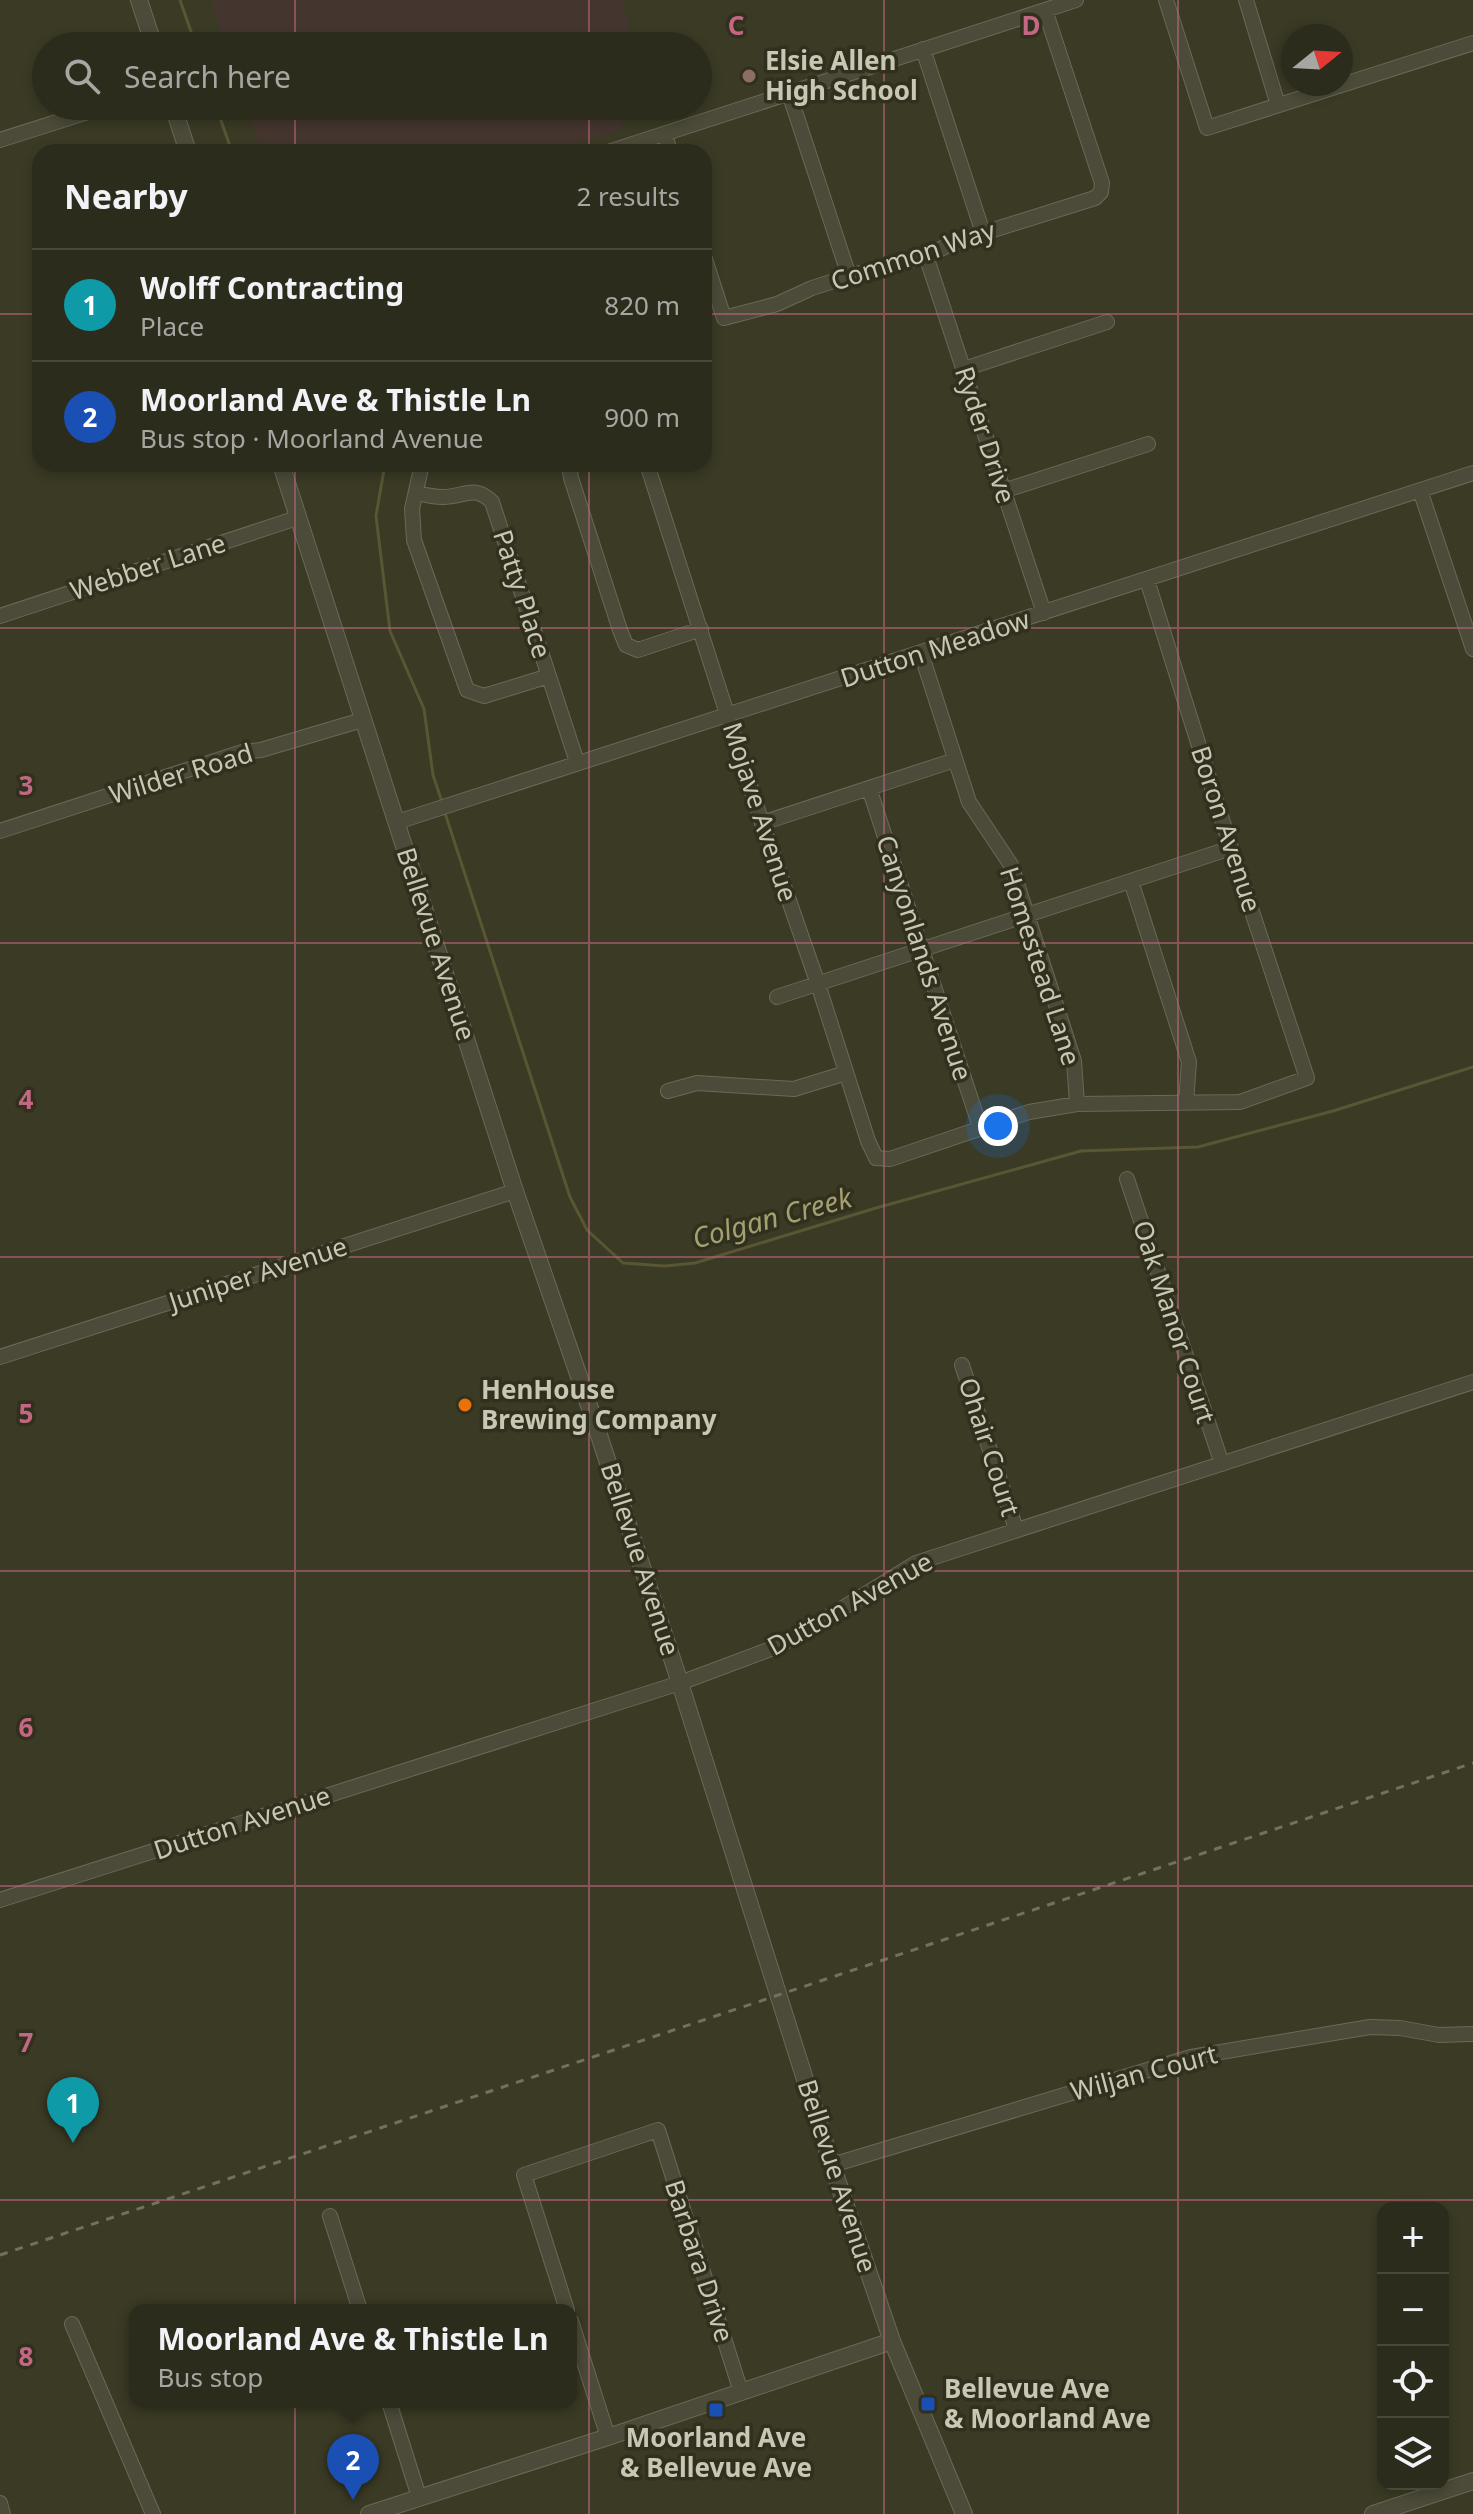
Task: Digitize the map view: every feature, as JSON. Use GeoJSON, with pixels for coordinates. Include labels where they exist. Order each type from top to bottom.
{"type":"FeatureCollection","features":[{"type":"Feature","properties":{"kind":"street"},"geometry":{"type":"LineString","coordinates":[[139,0],[149,32]]}},
{"type":"Feature","properties":{"kind":"street"},"geometry":{"type":"LineString","coordinates":[[712,118],[1076,0]]}},
{"type":"Feature","properties":{"kind":"street"},"geometry":{"type":"LineString","coordinates":[[1166,0],[1207,128],[1473,43]]}},
{"type":"Feature","properties":{"kind":"street"},"geometry":{"type":"LineString","coordinates":[[1246,0],[1278,105]]}},
{"type":"Feature","properties":{"kind":"street","name":"Common Way"},"geometry":{"type":"LineString","coordinates":[[712,281],[724,318],[777,304],[849,276],[926,256],[955,242],[1095,198],[1101,192],[1099,175],[1045,10]]}},
{"type":"Feature","properties":{"kind":"street"},"geometry":{"type":"LineString","coordinates":[[923,49],[983,233]]}},
{"type":"Feature","properties":{"kind":"street"},"geometry":{"type":"LineString","coordinates":[[789,93],[849,276]]}},
{"type":"Feature","properties":{"kind":"street"},"geometry":{"type":"LineString","coordinates":[[0,140],[63,120]]}},
{"type":"Feature","properties":{"kind":"street"},"geometry":{"type":"LineString","coordinates":[[178,120],[185,144]]}},
{"type":"Feature","properties":{"kind":"street"},"geometry":{"type":"LineString","coordinates":[[633,144],[707,120]]}},
{"type":"Feature","properties":{"kind":"street"},"geometry":{"type":"LineString","coordinates":[[665,134],[668,144]]}},
{"type":"Feature","properties":{"kind":"street","name":"Ryder Drive"},"geometry":{"type":"LineString","coordinates":[[926,256],[1044,613]]}},
{"type":"Feature","properties":{"kind":"street"},"geometry":{"type":"LineString","coordinates":[[964,369],[1107,322]]}},
{"type":"Feature","properties":{"kind":"street"},"geometry":{"type":"LineString","coordinates":[[1003,491],[1148,444]]}},
{"type":"Feature","properties":{"kind":"street","name":"Bellevue Avenue"},"geometry":{"type":"LineString","coordinates":[[283,472],[515,1191],[680,1683],[832,2165],[892,2341],[964,2514]]}},
{"type":"Feature","properties":{"kind":"street"},"geometry":{"type":"LineString","coordinates":[[421,472],[412,509],[414,540],[467,690],[484,696],[549,676]]}},
{"type":"Feature","properties":{"kind":"street"},"geometry":{"type":"LineString","coordinates":[[569,472],[626,645],[638,650],[701,629]]}},
{"type":"Feature","properties":{"kind":"street","name":"Mojave Avenue"},"geometry":{"type":"LineString","coordinates":[[650,472],[762,823],[876,1158],[890,1159],[980,1127]]}},
{"type":"Feature","properties":{"kind":"street","name":"Dutton Meadow"},"geometry":{"type":"LineString","coordinates":[[397,822],[1473,473]]}},
{"type":"Feature","properties":{"kind":"street"},"geometry":{"type":"LineString","coordinates":[[1420,490],[1473,649]]}},
{"type":"Feature","properties":{"kind":"street","name":"Patty Place"},"geometry":{"type":"LineString","coordinates":[[417,493],[447,497],[477,492],[492,502],[577,762]]}},
{"type":"Feature","properties":{"kind":"street","name":"Webber Lane"},"geometry":{"type":"LineString","coordinates":[[0,616],[297,518]]}},
{"type":"Feature","properties":{"kind":"street","name":"Boron Avenue"},"geometry":{"type":"LineString","coordinates":[[1147,580],[1307,1078],[1240,1102],[1186,1103]]}},
{"type":"Feature","properties":{"kind":"street","name":"Homestead Lane"},"geometry":{"type":"LineString","coordinates":[[921,653],[969,802],[1011,865],[1074,1061],[1077,1104]]}},
{"type":"Feature","properties":{"kind":"street","name":"Wilder Road"},"geometry":{"type":"LineString","coordinates":[[0,831],[242,752],[261,750],[362,720]]}},
{"type":"Feature","properties":{"kind":"street"},"geometry":{"type":"LineString","coordinates":[[762,823],[955,760]]}},
{"type":"Feature","properties":{"kind":"street","name":"Canyonlands Avenue"},"geometry":{"type":"LineString","coordinates":[[869,788],[980,1127]]}},
{"type":"Feature","properties":{"kind":"street"},"geometry":{"type":"LineString","coordinates":[[777,997],[1231,848]]}},
{"type":"Feature","properties":{"kind":"street"},"geometry":{"type":"LineString","coordinates":[[980,1127],[1029,1112],[1077,1104],[1186,1103],[1189,1062],[1131,881]]}},
{"type":"Feature","properties":{"kind":"street"},"geometry":{"type":"LineString","coordinates":[[668,1091],[697,1083],[794,1089],[846,1073]]}},
{"type":"Feature","properties":{"kind":"street","name":"Oak Manor Court"},"geometry":{"type":"LineString","coordinates":[[1127,1179],[1222,1464]]}},
{"type":"Feature","properties":{"kind":"street","name":"Juniper Avenue"},"geometry":{"type":"LineString","coordinates":[[0,1357],[515,1191]]}},
{"type":"Feature","properties":{"kind":"street","name":"Ohair Court"},"geometry":{"type":"LineString","coordinates":[[962,1365],[1016,1529]]}},
{"type":"Feature","properties":{"kind":"street","name":"Dutton Avenue"},"geometry":{"type":"LineString","coordinates":[[0,1900],[680,1683],[776,1647],[916,1563],[1473,1382]]}},
{"type":"Feature","properties":{"kind":"street","name":"Wiljan Court"},"geometry":{"type":"LineString","coordinates":[[832,2165],[1191,2057],[1370,2027],[1400,2028],[1439,2035],[1468,2034]]}},
{"type":"Feature","properties":{"kind":"street","name":"Barbara Drive"},"geometry":{"type":"LineString","coordinates":[[565,2304],[524,2175],[658,2130],[741,2392]]}},
{"type":"Feature","properties":{"kind":"street"},"geometry":{"type":"LineString","coordinates":[[330,2216],[358,2304]]}},
{"type":"Feature","properties":{"kind":"street"},"geometry":{"type":"LineString","coordinates":[[72,2324],[153,2514]]}},
{"type":"Feature","properties":{"kind":"street"},"geometry":{"type":"LineString","coordinates":[[577,2340],[608,2437]]}},
{"type":"Feature","properties":{"kind":"street"},"geometry":{"type":"LineString","coordinates":[[369,2514],[892,2341]]}},
{"type":"Feature","properties":{"kind":"street"},"geometry":{"type":"LineString","coordinates":[[391,2408],[419,2497]]}},
{"type":"Feature","properties":{"kind":"street"},"geometry":{"type":"LineString","coordinates":[[1373,2514],[1473,2481]]}},
{"type":"Feature","properties":{"kind":"street"},"geometry":{"type":"LineString","coordinates":[[0,2503],[3,2514]]}},
{"type":"Feature","properties":{"kind":"shaded area"},"geometry":{"type":"Polygon","coordinates":[[[211,0],[622,0],[629,24],[628,32],[221,32],[211,0]]]}},
{"type":"Feature","properties":{"kind":"shaded area"},"geometry":{"type":"Polygon","coordinates":[[[251,120],[624,120],[618,131],[576,144],[258,144],[251,120]]]}},
{"type":"Feature","properties":{"kind":"waterway","name":"Colgan Creek"},"geometry":{"type":"LineString","coordinates":[[180,0],[191,32]]}},
{"type":"Feature","properties":{"kind":"waterway","name":"Colgan Creek"},"geometry":{"type":"LineString","coordinates":[[221,120],[229,144]]}},
{"type":"Feature","properties":{"kind":"waterway","name":"Colgan Creek"},"geometry":{"type":"LineString","coordinates":[[384,472],[376,516],[390,631],[424,709],[433,775],[442,802]]}},
{"type":"Feature","properties":{"kind":"waterway","name":"Colgan Creek"},"geometry":{"type":"LineString","coordinates":[[445,813],[570,1197],[587,1230],[623,1263],[665,1266],[695,1263],[1081,1151],[1198,1147],[1333,1111],[1473,1067]]}},
{"type":"Feature","properties":{"kind":"railway"},"geometry":{"type":"LineString","coordinates":[[0,2255],[1473,1763]]}},
{"type":"Feature","properties":{"kind":"place","name":"Elsie Allen High School"},"geometry":{"type":"Point","coordinates":[749,76]}},
{"type":"Feature","properties":{"kind":"place","name":"HenHouse Brewing Company"},"geometry":{"type":"Point","coordinates":[465,1405]}},
{"type":"Feature","properties":{"kind":"place","name":"Wolff Contracting"},"geometry":{"type":"Point","coordinates":[73,2143]}},
{"type":"Feature","properties":{"kind":"place","name":"Bellevue Ave & Moorland Ave"},"geometry":{"type":"Point","coordinates":[928,2404]}},
{"type":"Feature","properties":{"kind":"place","name":"Moorland Ave & Bellevue Ave"},"geometry":{"type":"Point","coordinates":[716,2410]}},
{"type":"Feature","properties":{"kind":"place","name":"Moorland Ave & Thistle Ln"},"geometry":{"type":"Point","coordinates":[353,2500]}}]}
